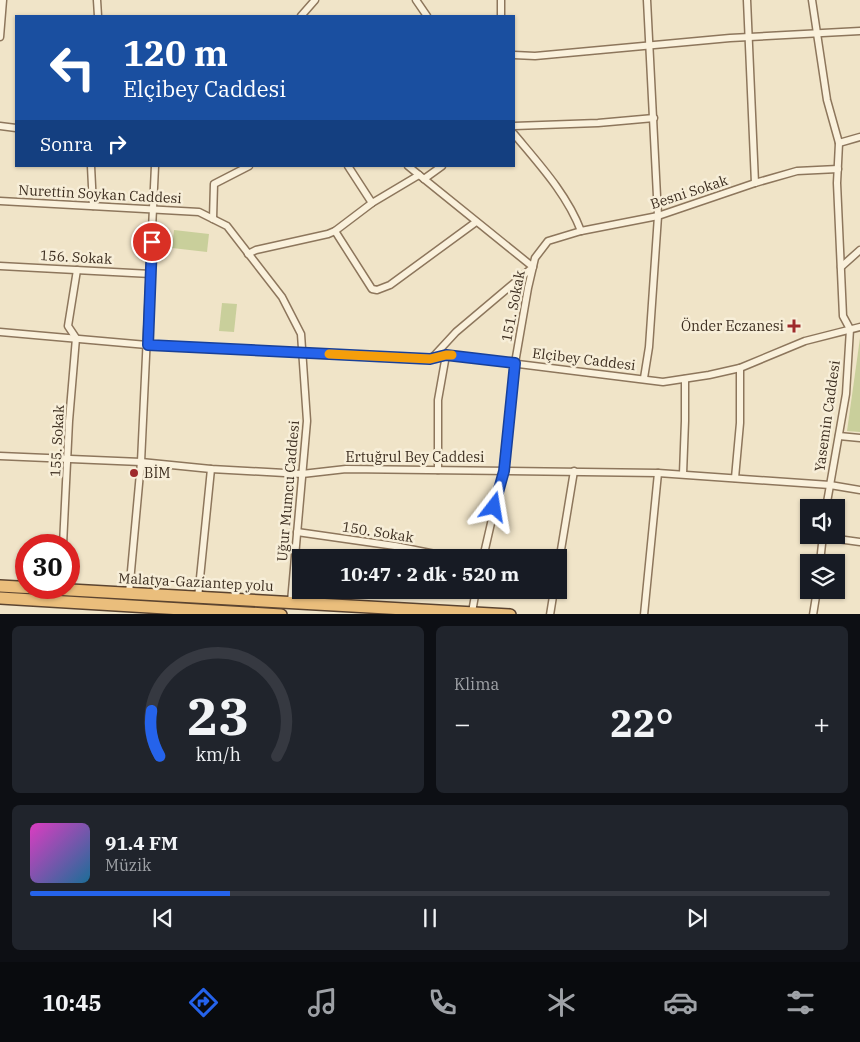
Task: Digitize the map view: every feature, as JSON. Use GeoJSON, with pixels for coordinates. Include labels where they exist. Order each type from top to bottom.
{"type":"FeatureCollection","features":[{"type":"Feature","properties":{"kind":"highway","name":"Malatya-Gaziantep yolu"},"geometry":{"type":"LineString","coordinates":[[0,586],[15,587]]}},
{"type":"Feature","properties":{"kind":"highway","name":"Malatya-Gaziantep yolu"},"geometry":{"type":"LineString","coordinates":[[80,590],[510,614]]}},
{"type":"Feature","properties":{"kind":"highway","name":"Malatya-Gaziantep yolu"},"geometry":{"type":"LineString","coordinates":[[0,598],[281,614]]}},
{"type":"Feature","properties":{"kind":"street"},"geometry":{"type":"LineString","coordinates":[[0,37],[3,0]]}},
{"type":"Feature","properties":{"kind":"street"},"geometry":{"type":"LineString","coordinates":[[97,0],[98,15]]}},
{"type":"Feature","properties":{"kind":"street"},"geometry":{"type":"LineString","coordinates":[[302,15],[315,0]]}},
{"type":"Feature","properties":{"kind":"street"},"geometry":{"type":"LineString","coordinates":[[416,0],[426,15]]}},
{"type":"Feature","properties":{"kind":"street"},"geometry":{"type":"LineString","coordinates":[[501,0],[501,15]]}},
{"type":"Feature","properties":{"kind":"street"},"geometry":{"type":"LineString","coordinates":[[644,378],[649,347],[658,216],[647,0]]}},
{"type":"Feature","properties":{"kind":"street"},"geometry":{"type":"LineString","coordinates":[[747,0],[755,183]]}},
{"type":"Feature","properties":{"kind":"street"},"geometry":{"type":"LineString","coordinates":[[812,0],[826,100],[839,143],[838,169],[843,316],[850,329]]}},
{"type":"Feature","properties":{"kind":"street"},"geometry":{"type":"LineString","coordinates":[[515,55],[535,56],[649,45],[860,31]]}},
{"type":"Feature","properties":{"kind":"street"},"geometry":{"type":"LineString","coordinates":[[515,126],[598,123],[654,118]]}},
{"type":"Feature","properties":{"kind":"street"},"geometry":{"type":"LineString","coordinates":[[0,126],[15,128]]}},
{"type":"Feature","properties":{"kind":"street"},"geometry":{"type":"LineString","coordinates":[[515,135],[561,193],[574,212],[581,231]]}},
{"type":"Feature","properties":{"kind":"street"},"geometry":{"type":"LineString","coordinates":[[839,143],[860,137]]}},
{"type":"Feature","properties":{"kind":"street"},"geometry":{"type":"LineString","coordinates":[[91,167],[93,206]]}},
{"type":"Feature","properties":{"kind":"street"},"geometry":{"type":"LineString","coordinates":[[129,593],[141,462],[155,167]]}},
{"type":"Feature","properties":{"kind":"street"},"geometry":{"type":"LineString","coordinates":[[213,219],[214,184],[247,167]]}},
{"type":"Feature","properties":{"kind":"street"},"geometry":{"type":"LineString","coordinates":[[349,167],[372,204]]}},
{"type":"Feature","properties":{"kind":"street"},"geometry":{"type":"LineString","coordinates":[[409,167],[533,267],[456,332],[430,359]]}},
{"type":"Feature","properties":{"kind":"street"},"geometry":{"type":"LineString","coordinates":[[248,254],[256,250],[319,237],[335,231],[372,204],[440,167]]}},
{"type":"Feature","properties":{"kind":"street","name":"Besni Sokak"},"geometry":{"type":"LineString","coordinates":[[548,241],[581,231],[658,216],[755,183],[797,171],[838,169]]}},
{"type":"Feature","properties":{"kind":"street","name":"Nurettin Soykan Caddesi"},"geometry":{"type":"LineString","coordinates":[[0,201],[199,212]]}},
{"type":"Feature","properties":{"kind":"street","name":"Uğur Mumcu Caddesi"},"geometry":{"type":"LineString","coordinates":[[199,212],[227,226],[282,297],[301,334],[307,421],[291,602]]}},
{"type":"Feature","properties":{"kind":"street"},"geometry":{"type":"LineString","coordinates":[[335,231],[372,289],[377,290],[390,285],[476,222]]}},
{"type":"Feature","properties":{"kind":"street","name":"151. Sokak"},"geometry":{"type":"LineString","coordinates":[[485,549],[504,471],[515,363],[528,288],[535,258],[548,241]]}},
{"type":"Feature","properties":{"kind":"street"},"geometry":{"type":"LineString","coordinates":[[841,267],[860,250]]}},
{"type":"Feature","properties":{"kind":"street","name":"156. Sokak"},"geometry":{"type":"LineString","coordinates":[[0,266],[151,274]]}},
{"type":"Feature","properties":{"kind":"street","name":"155. Sokak"},"geometry":{"type":"LineString","coordinates":[[65,534],[76,338],[68,326],[77,270]]}},
{"type":"Feature","properties":{"kind":"street","name":"Elçibey Caddesi"},"geometry":{"type":"LineString","coordinates":[[0,332],[148,345],[430,359],[446,355],[644,378],[663,382],[740,368],[805,341],[860,327]]}},
{"type":"Feature","properties":{"kind":"street","name":"Yasemin Caddesi"},"geometry":{"type":"LineString","coordinates":[[828,499],[846,394],[850,329]]}},
{"type":"Feature","properties":{"kind":"street"},"geometry":{"type":"LineString","coordinates":[[438,470],[438,400],[446,355]]}},
{"type":"Feature","properties":{"kind":"street"},"geometry":{"type":"LineString","coordinates":[[735,478],[740,423],[740,368]]}},
{"type":"Feature","properties":{"kind":"street"},"geometry":{"type":"LineString","coordinates":[[683,474],[686,421],[685,379]]}},
{"type":"Feature","properties":{"kind":"street"},"geometry":{"type":"LineString","coordinates":[[839,436],[860,438]]}},
{"type":"Feature","properties":{"kind":"street","name":"Ertuğrul Bey Caddesi"},"geometry":{"type":"LineString","coordinates":[[0,456],[141,462],[302,474],[346,469],[658,472],[830,485],[860,490]]}},
{"type":"Feature","properties":{"kind":"street"},"geometry":{"type":"LineString","coordinates":[[198,598],[211,468]]}},
{"type":"Feature","properties":{"kind":"street"},"geometry":{"type":"LineString","coordinates":[[561,549],[574,471]]}},
{"type":"Feature","properties":{"kind":"street"},"geometry":{"type":"LineString","coordinates":[[644,614],[658,472]]}},
{"type":"Feature","properties":{"kind":"street","name":"150. Sokak"},"geometry":{"type":"LineString","coordinates":[[297,532],[410,549]]}},
{"type":"Feature","properties":{"kind":"street"},"geometry":{"type":"LineString","coordinates":[[845,540],[860,542]]}},
{"type":"Feature","properties":{"kind":"street"},"geometry":{"type":"LineString","coordinates":[[472,612],[474,599]]}},
{"type":"Feature","properties":{"kind":"street"},"geometry":{"type":"LineString","coordinates":[[550,614],[552,599]]}},
{"type":"Feature","properties":{"kind":"street"},"geometry":{"type":"LineString","coordinates":[[813,614],[816,599]]}},
{"type":"Feature","properties":{"kind":"green space"},"geometry":{"type":"Polygon","coordinates":[[[174,230],[209,234],[207,252],[172,248],[174,230]]]}},
{"type":"Feature","properties":{"kind":"green space"},"geometry":{"type":"Polygon","coordinates":[[[222,303],[237,304],[234,332],[219,331],[222,303]]]}},
{"type":"Feature","properties":{"kind":"green space"},"geometry":{"type":"Polygon","coordinates":[[[860,338],[860,432],[847,431],[860,338]]]}},
{"type":"Feature","properties":{"kind":"slow traffic"},"geometry":{"type":"LineString","coordinates":[[329,354],[430,359],[452,355]]}},
{"type":"Feature","properties":{"kind":"place","name":"Önder Eczanesi"},"geometry":{"type":"Point","coordinates":[794,326]}},
{"type":"Feature","properties":{"kind":"place","name":"BİM"},"geometry":{"type":"Point","coordinates":[134,473]}},
{"type":"Feature","properties":{"kind":"route"},"geometry":{"type":"LineString","coordinates":[[152,242],[148,345],[430,359],[446,355],[515,363],[504,471],[494,507]]}}]}
